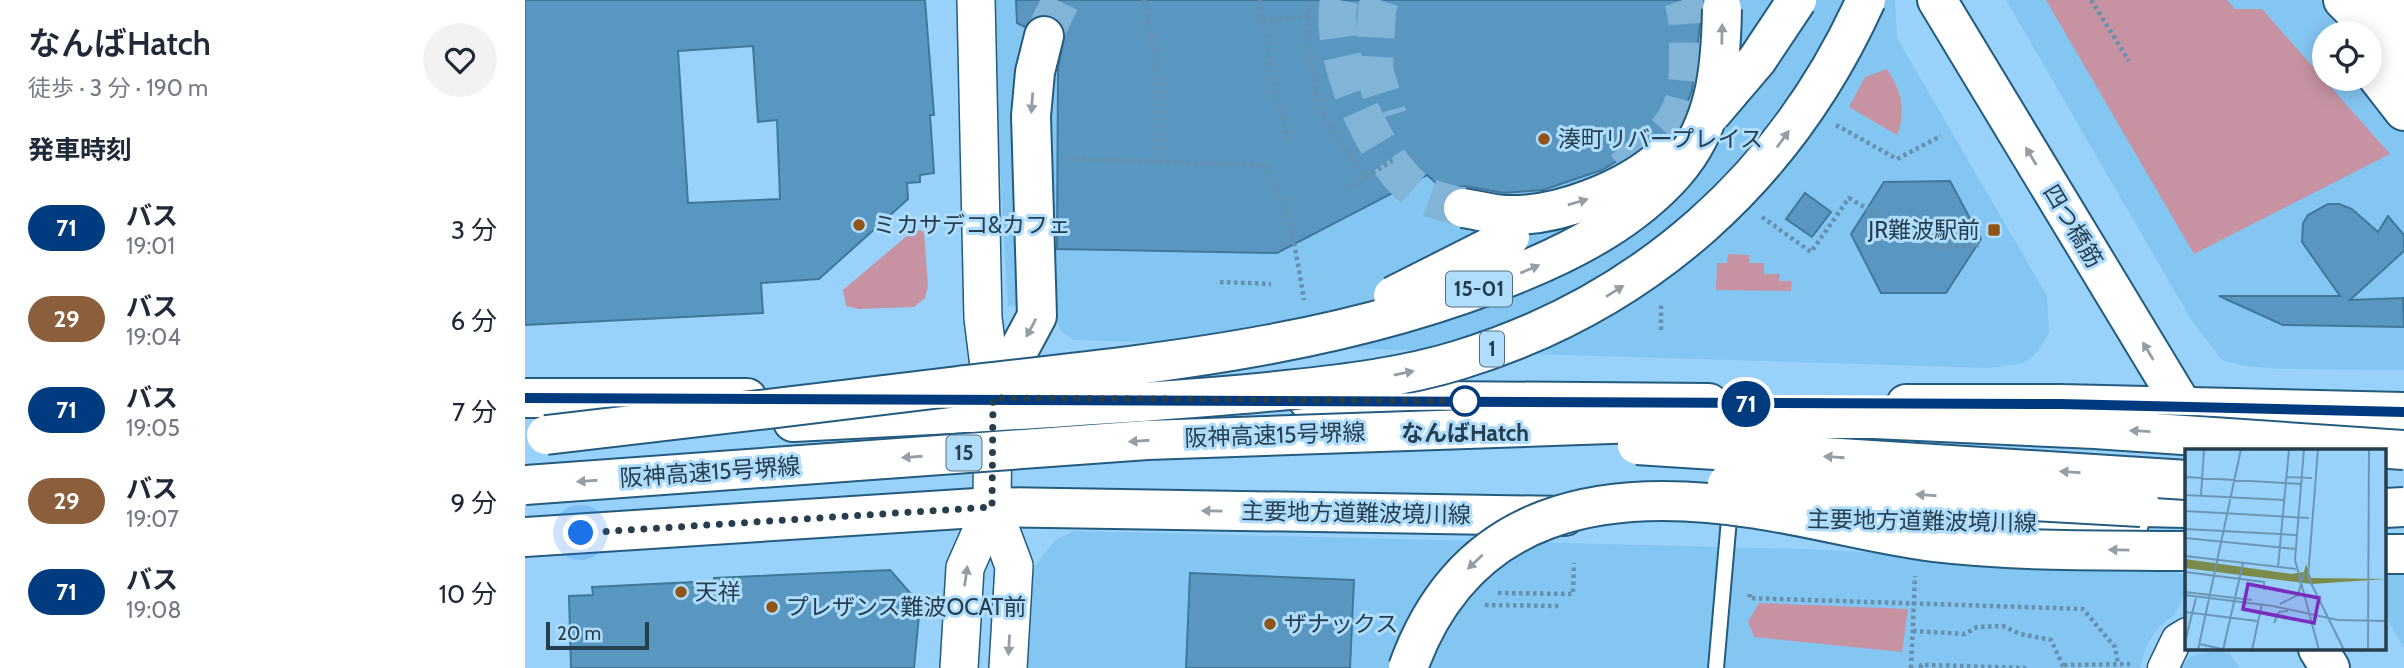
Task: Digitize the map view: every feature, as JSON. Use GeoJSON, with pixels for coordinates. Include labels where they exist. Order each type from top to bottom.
{"type":"FeatureCollection","features":[{"type":"Feature","properties":{"kind":"main road"},"geometry":{"type":"LineString","coordinates":[[1463,208],[1507,215],[1555,208],[1608,193],[1655,164],[1715,110],[1757,61],[1797,0]]}},
{"type":"Feature","properties":{"kind":"main road","name":"1"},"geometry":{"type":"LineString","coordinates":[[982,405],[1244,395],[1327,386],[1457,361],[1522,338],[1591,306],[1653,267],[1710,219],[1765,164],[1808,105],[1849,37],[1866,0]]}},
{"type":"Feature","properties":{"kind":"main road","name":"四つ橋筋"},"geometry":{"type":"LineString","coordinates":[[1937,0],[2209,449]]}},
{"type":"Feature","properties":{"kind":"main road"},"geometry":{"type":"LineString","coordinates":[[2320,0],[2336,21]]}},
{"type":"Feature","properties":{"kind":"main road"},"geometry":{"type":"LineString","coordinates":[[2343,0],[2404,61]]}},
{"type":"Feature","properties":{"kind":"main road","name":"15-01"},"geometry":{"type":"LineString","coordinates":[[536,436],[1083,371],[1286,342],[1366,324],[1486,287],[1591,240],[1639,205],[1674,174],[1700,138],[1716,94],[1722,9]]}},
{"type":"Feature","properties":{"kind":"main road"},"geometry":{"type":"LineString","coordinates":[[982,405],[1037,316],[1031,116],[1035,72],[1044,36]]}},
{"type":"Feature","properties":{"kind":"main road"},"geometry":{"type":"LineString","coordinates":[[2382,83],[2404,111]]}},
{"type":"Feature","properties":{"kind":"main road"},"geometry":{"type":"LineString","coordinates":[[1176,359],[1341,315],[1398,294],[1510,237]]}},
{"type":"Feature","properties":{"kind":"main road"},"geometry":{"type":"LineString","coordinates":[[525,398],[982,405],[2060,404],[2404,412]]}},
{"type":"Feature","properties":{"kind":"main road","name":"阪神高速15号堺線"},"geometry":{"type":"LineString","coordinates":[[536,436],[982,405]]}},
{"type":"Feature","properties":{"kind":"main road","name":"阪神高速15号堺線"},"geometry":{"type":"LineString","coordinates":[[525,485],[1147,440],[1754,419],[1874,419],[2122,430],[2404,450]]}},
{"type":"Feature","properties":{"kind":"main road"},"geometry":{"type":"LineString","coordinates":[[1403,430],[2185,480]]}},
{"type":"Feature","properties":{"kind":"main road"},"geometry":{"type":"LineString","coordinates":[[1408,668],[1418,640],[1439,604],[1462,574],[1492,546],[1527,525],[1607,499],[1697,485],[1793,486],[2185,508]]}},
{"type":"Feature","properties":{"kind":"main road"},"geometry":{"type":"LineString","coordinates":[[1527,525],[1605,506],[1686,502],[1757,509],[1858,531],[1975,547],[2185,551]]}},
{"type":"Feature","properties":{"kind":"main road","name":"主要地方道難波境川線"},"geometry":{"type":"LineString","coordinates":[[525,537],[992,507],[2185,524]]}},
{"type":"Feature","properties":{"kind":"main road"},"geometry":{"type":"LineString","coordinates":[[2319,650],[2330,668]]}},
{"type":"Feature","properties":{"kind":"street"},"geometry":{"type":"LineString","coordinates":[[976,0],[983,318],[982,405],[992,507],[1014,566],[1008,668]]}},
{"type":"Feature","properties":{"kind":"street"},"geometry":{"type":"LineString","coordinates":[[2384,0],[2404,23]]}},
{"type":"Feature","properties":{"kind":"street"},"geometry":{"type":"LineString","coordinates":[[959,668],[965,568],[992,507]]}},
{"type":"Feature","properties":{"kind":"street"},"geometry":{"type":"LineString","coordinates":[[2163,668],[2177,639],[2185,634]]}},
{"type":"Feature","properties":{"kind":"lane"},"geometry":{"type":"LineString","coordinates":[[1716,668],[1729,519]]}},
{"type":"Feature","properties":{"kind":"path"},"geometry":{"type":"LineString","coordinates":[[1144,0],[1160,78],[1160,161]]}},
{"type":"Feature","properties":{"kind":"path"},"geometry":{"type":"LineString","coordinates":[[1260,0],[1271,71],[1289,144]]}},
{"type":"Feature","properties":{"kind":"path"},"geometry":{"type":"LineString","coordinates":[[1311,0],[1310,58],[1317,93],[1330,126],[1367,177]]}},
{"type":"Feature","properties":{"kind":"path"},"geometry":{"type":"LineString","coordinates":[[2091,0],[2129,61]]}},
{"type":"Feature","properties":{"kind":"path"},"geometry":{"type":"LineString","coordinates":[[1264,21],[1309,16]]}},
{"type":"Feature","properties":{"kind":"path"},"geometry":{"type":"LineString","coordinates":[[1835,125],[1897,159],[1941,136]]}},
{"type":"Feature","properties":{"kind":"path"},"geometry":{"type":"LineString","coordinates":[[1070,170],[1071,159],[1264,165],[1276,184],[1295,243],[1305,308]]}},
{"type":"Feature","properties":{"kind":"path"},"geometry":{"type":"LineString","coordinates":[[1349,188],[1393,160]]}},
{"type":"Feature","properties":{"kind":"path"},"geometry":{"type":"LineString","coordinates":[[1758,215],[1811,252],[1849,198],[1932,247],[1979,245]]}},
{"type":"Feature","properties":{"kind":"path"},"geometry":{"type":"LineString","coordinates":[[1220,282],[1271,284]]}},
{"type":"Feature","properties":{"kind":"path"},"geometry":{"type":"LineString","coordinates":[[1661,330],[1661,301],[1668,292]]}},
{"type":"Feature","properties":{"kind":"path"},"geometry":{"type":"LineString","coordinates":[[1513,593],[1573,594],[1574,563]]}},
{"type":"Feature","properties":{"kind":"path"},"geometry":{"type":"LineString","coordinates":[[1911,668],[1915,572]]}},
{"type":"Feature","properties":{"kind":"path"},"geometry":{"type":"LineString","coordinates":[[1750,588],[1749,598],[2083,609],[2115,647],[2118,664]]}},
{"type":"Feature","properties":{"kind":"path"},"geometry":{"type":"LineString","coordinates":[[1522,593],[1522,605]]}},
{"type":"Feature","properties":{"kind":"path"},"geometry":{"type":"LineString","coordinates":[[1484,605],[1560,606]]}},
{"type":"Feature","properties":{"kind":"path"},"geometry":{"type":"LineString","coordinates":[[1913,631],[1965,634],[1977,626],[2003,626],[2020,634],[2051,640],[2064,666],[2130,664]]}},
{"type":"Feature","properties":{"kind":"path"},"geometry":{"type":"LineString","coordinates":[[1921,668],[1921,665],[1930,665],[2026,668]]}},
{"type":"Feature","properties":{"kind":"shaded area"},"geometry":{"type":"Polygon","coordinates":[[[990,0],[1895,0],[1897,38],[2047,296],[2049,333],[2038,351],[2024,363],[1990,368],[1073,340],[1060,330],[1055,307],[1008,306],[990,0]]]}},
{"type":"Feature","properties":{"kind":"shaded area"},"geometry":{"type":"Polygon","coordinates":[[[2006,0],[2344,0],[2363,21],[2312,21],[2312,91],[2382,91],[2382,43],[2404,68],[2404,370],[2282,369],[2245,366],[2222,360],[2192,321],[2006,0]]]}},
{"type":"Feature","properties":{"kind":"shaded area"},"geometry":{"type":"Polygon","coordinates":[[[2046,0],[2227,0],[2235,9],[2262,9],[2312,66],[2312,91],[2334,91],[2390,154],[2194,254],[2046,0]]]}},
{"type":"Feature","properties":{"kind":"shaded area"},"geometry":{"type":"Polygon","coordinates":[[[1887,69],[1901,101],[1902,117],[1897,135],[1849,107],[1865,77],[1887,69]]]}},
{"type":"Feature","properties":{"kind":"shaded area"},"geometry":{"type":"Polygon","coordinates":[[[915,229],[924,232],[928,286],[925,298],[914,307],[859,309],[846,306],[843,290],[915,229]]]}},
{"type":"Feature","properties":{"kind":"shaded area"},"geometry":{"type":"Polygon","coordinates":[[[1728,254],[1749,255],[1749,263],[1764,263],[1764,274],[1780,274],[1779,281],[1792,281],[1791,291],[1716,290],[1717,263],[1727,263],[1728,254]]]}},
{"type":"Feature","properties":{"kind":"shaded area"},"geometry":{"type":"Polygon","coordinates":[[[1074,531],[1804,549],[2148,566],[2175,570],[2184,576],[2185,594],[2174,615],[2158,628],[2146,646],[2140,668],[1026,668],[1033,569],[1054,541],[1074,531]]]}},
{"type":"Feature","properties":{"kind":"shaded area"},"geometry":{"type":"Polygon","coordinates":[[[2387,568],[2404,568],[2404,648],[2387,618],[2387,568]]]}},
{"type":"Feature","properties":{"kind":"shaded area"},"geometry":{"type":"Polygon","coordinates":[[[1759,603],[1908,609],[1902,652],[1754,637],[1748,622],[1759,603]]]}},
{"type":"Feature","properties":{"kind":"shaded area"},"geometry":{"type":"Polygon","coordinates":[[[2214,650],[2230,654],[2240,668],[2180,668],[2190,657],[2214,650]]]}},
{"type":"Feature","properties":{"kind":"building"},"geometry":{"type":"Polygon","coordinates":[[[525,0],[925,0],[934,115],[930,115],[934,173],[920,175],[920,182],[907,183],[908,199],[819,279],[761,283],[763,313],[525,325],[525,0]],[[753,46],[678,51],[688,203],[780,199],[777,120],[758,122],[753,46]]]}},
{"type":"Feature","properties":{"kind":"building"},"geometry":{"type":"Polygon","coordinates":[[[1016,0],[1703,0],[1692,91],[1673,137],[1660,135],[1602,170],[1543,190],[1503,193],[1466,186],[1456,187],[1447,193],[1427,175],[1277,253],[1057,249],[1058,69],[1065,31],[1059,20],[1049,15],[1037,15],[1025,27],[1017,23],[1016,0]]]}},
{"type":"Feature","properties":{"kind":"building"},"geometry":{"type":"Polygon","coordinates":[[[1950,181],[1981,239],[1946,293],[1881,293],[1851,234],[1884,182],[1950,181]]]}},
{"type":"Feature","properties":{"kind":"building"},"geometry":{"type":"Polygon","coordinates":[[[1805,193],[1831,212],[1812,237],[1786,219],[1805,193]]]}},
{"type":"Feature","properties":{"kind":"building"},"geometry":{"type":"Polygon","coordinates":[[[2328,204],[2339,204],[2352,209],[2378,232],[2388,216],[2404,235],[2404,251],[2350,300],[2403,298],[2404,327],[2283,325],[2219,296],[2340,296],[2302,242],[2303,223],[2308,215],[2328,204]]]}},
{"type":"Feature","properties":{"kind":"building"},"geometry":{"type":"Polygon","coordinates":[[[890,570],[920,604],[914,668],[571,668],[569,596],[593,595],[592,587],[890,570]]]}},
{"type":"Feature","properties":{"kind":"building","name":"ザナックス"},"geometry":{"type":"Polygon","coordinates":[[[1190,573],[1354,580],[1350,668],[1186,668],[1190,573]]]}},
{"type":"Feature","properties":{"kind":"tunnel"},"geometry":{"type":"LineString","coordinates":[[1044,36],[1061,0]]}},
{"type":"Feature","properties":{"kind":"tunnel"},"geometry":{"type":"LineString","coordinates":[[1339,0],[1337,22],[1341,48],[1358,104],[1371,131],[1402,177],[1418,192],[1463,208]]}},
{"type":"Feature","properties":{"kind":"tunnel"},"geometry":{"type":"LineString","coordinates":[[1380,0],[1377,9],[1374,70],[1388,116]]}},
{"type":"Feature","properties":{"kind":"tunnel"},"geometry":{"type":"LineString","coordinates":[[1623,170],[1665,133],[1681,110],[1688,77],[1687,20],[1683,0]]}},
{"type":"Feature","properties":{"kind":"bus line","name":"71"},"geometry":{"type":"LineString","coordinates":[[525,398],[2060,404],[2404,412]]}},
{"type":"Feature","properties":{"kind":"place","name":"湊町リバープレイス"},"geometry":{"type":"Point","coordinates":[1544,139]}},
{"type":"Feature","properties":{"kind":"place","name":"ミカサデコ&カフェ"},"geometry":{"type":"Point","coordinates":[859,225]}},
{"type":"Feature","properties":{"kind":"place","name":"JR難波駅前"},"geometry":{"type":"Point","coordinates":[1994,230]}},
{"type":"Feature","properties":{"kind":"place","name":"なんばHatch"},"geometry":{"type":"Point","coordinates":[1465,401]}},
{"type":"Feature","properties":{"kind":"place","name":"天祥"},"geometry":{"type":"Point","coordinates":[681,592]}},
{"type":"Feature","properties":{"kind":"place","name":"プレザンス難波OCAT前"},"geometry":{"type":"Point","coordinates":[772,607]}},
{"type":"Feature","properties":{"kind":"place","name":"ザナックス"},"geometry":{"type":"Point","coordinates":[1270,624]}},
{"type":"Feature","properties":{"kind":"route"},"geometry":{"type":"LineString","coordinates":[[581,533],[916,514],[992,507],[993,398],[1469,401],[1465,401]]}}]}
